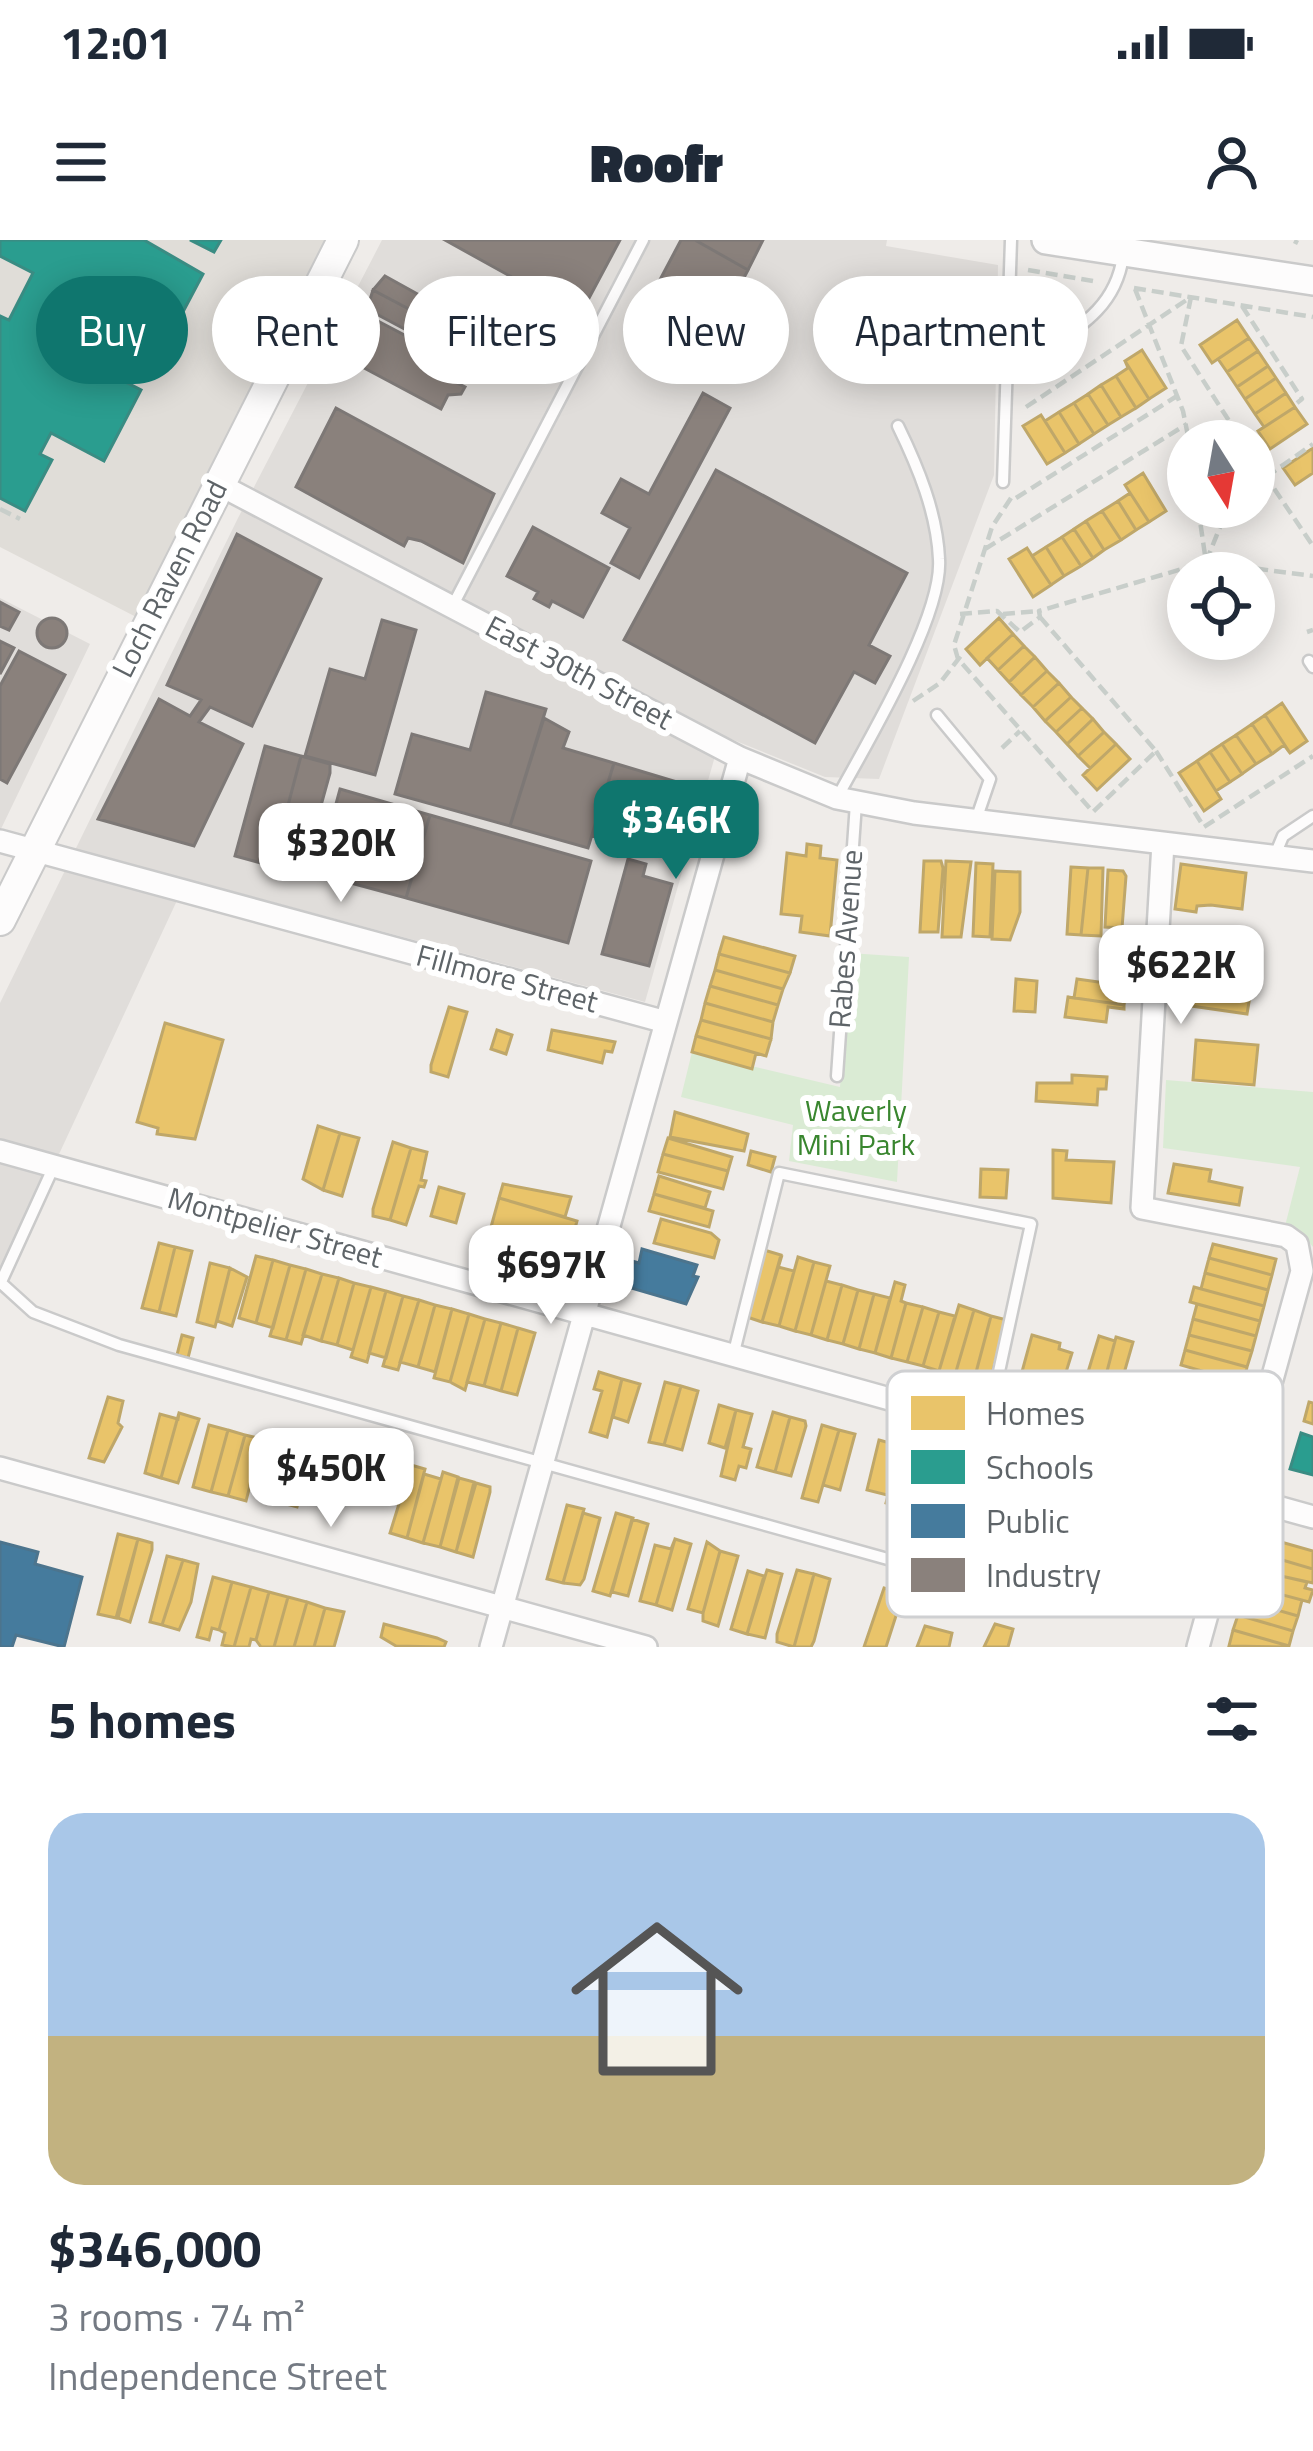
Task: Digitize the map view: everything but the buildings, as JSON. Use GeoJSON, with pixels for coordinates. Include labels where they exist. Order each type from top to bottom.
{"type":"FeatureCollection","features":[{"type":"Feature","properties":{"kind":"main road","name":"Loch Raven Road"},"geometry":{"type":"LineString","coordinates":[[0,920],[343,240]]}},
{"type":"Feature","properties":{"kind":"street"},"geometry":{"type":"LineString","coordinates":[[1046,240],[1124,252],[1165,249],[1313,281]]}},
{"type":"Feature","properties":{"kind":"street","name":"East 30th Street"},"geometry":{"type":"LineString","coordinates":[[218,484],[740,758],[847,800],[1313,861]]}},
{"type":"Feature","properties":{"kind":"street"},"geometry":{"type":"LineString","coordinates":[[491,1647],[740,758]]}},
{"type":"Feature","properties":{"kind":"street","name":"Fillmore Street"},"geometry":{"type":"LineString","coordinates":[[0,841],[666,1022]]}},
{"type":"Feature","properties":{"kind":"street"},"geometry":{"type":"LineString","coordinates":[[1163,843],[1142,1208],[1286,1236],[1297,1244],[1303,1271],[1275,1371]]}},
{"type":"Feature","properties":{"kind":"street","name":"Montpelier Street"},"geometry":{"type":"LineString","coordinates":[[0,1151],[887,1398]]}},
{"type":"Feature","properties":{"kind":"street"},"geometry":{"type":"LineString","coordinates":[[0,1468],[646,1647]]}},
{"type":"Feature","properties":{"kind":"street","name":"Montpelier Street"},"geometry":{"type":"LineString","coordinates":[[1283,1509],[1313,1517]]}},
{"type":"Feature","properties":{"kind":"street"},"geometry":{"type":"LineString","coordinates":[[1198,1647],[1206,1617]]}},
{"type":"Feature","properties":{"kind":"lane"},"geometry":{"type":"LineString","coordinates":[[452,607],[644,240]]}},
{"type":"Feature","properties":{"kind":"lane"},"geometry":{"type":"LineString","coordinates":[[1003,482],[1011,240]]}},
{"type":"Feature","properties":{"kind":"lane"},"geometry":{"type":"LineString","coordinates":[[1088,320],[1119,286],[1124,252]]}},
{"type":"Feature","properties":{"kind":"lane"},"geometry":{"type":"LineString","coordinates":[[847,800],[940,564],[916,464],[898,427]]}},
{"type":"Feature","properties":{"kind":"lane"},"geometry":{"type":"LineString","coordinates":[[937,715],[990,779],[976,820]]}},
{"type":"Feature","properties":{"kind":"lane","name":"Rabes Avenue"},"geometry":{"type":"LineString","coordinates":[[837,1076],[847,800]]}},
{"type":"Feature","properties":{"kind":"lane"},"geometry":{"type":"LineString","coordinates":[[1274,856],[1283,836],[1313,816]]}},
{"type":"Feature","properties":{"kind":"lane"},"geometry":{"type":"LineString","coordinates":[[54,1166],[0,1283],[33,1312],[68,1328],[887,1559]]}},
{"type":"Feature","properties":{"kind":"lane"},"geometry":{"type":"LineString","coordinates":[[733,1355],[779,1173],[1030,1224],[999,1371]]}},
{"type":"Feature","properties":{"kind":"path"},"geometry":{"type":"LineString","coordinates":[[1010,267],[1313,317]]}},
{"type":"Feature","properties":{"kind":"path"},"geometry":{"type":"LineString","coordinates":[[1134,288],[1185,420]]}},
{"type":"Feature","properties":{"kind":"path"},"geometry":{"type":"LineString","coordinates":[[1015,413],[1151,328],[1191,297]]}},
{"type":"Feature","properties":{"kind":"path"},"geometry":{"type":"LineString","coordinates":[[1191,297],[1181,346],[1229,420]]}},
{"type":"Feature","properties":{"kind":"path"},"geometry":{"type":"LineString","coordinates":[[1242,306],[1302,399],[1298,403]]}},
{"type":"Feature","properties":{"kind":"path"},"geometry":{"type":"LineString","coordinates":[[1154,363],[1163,359]]}},
{"type":"Feature","properties":{"kind":"path"},"geometry":{"type":"LineString","coordinates":[[1006,504],[1177,396]]}},
{"type":"Feature","properties":{"kind":"path"},"geometry":{"type":"LineString","coordinates":[[985,548],[1167,436]]}},
{"type":"Feature","properties":{"kind":"path"},"geometry":{"type":"LineString","coordinates":[[1275,471],[1313,444]]}},
{"type":"Feature","properties":{"kind":"path"},"geometry":{"type":"LineString","coordinates":[[1275,490],[1313,546]]}},
{"type":"Feature","properties":{"kind":"path"},"geometry":{"type":"LineString","coordinates":[[1012,496],[985,548],[960,614],[954,645],[1093,812],[1156,752]]}},
{"type":"Feature","properties":{"kind":"path"},"geometry":{"type":"LineString","coordinates":[[0,509],[20,519]]}},
{"type":"Feature","properties":{"kind":"path"},"geometry":{"type":"LineString","coordinates":[[1275,571],[1313,576]]}},
{"type":"Feature","properties":{"kind":"path"},"geometry":{"type":"LineString","coordinates":[[960,614],[1040,614],[1167,574]]}},
{"type":"Feature","properties":{"kind":"path"},"geometry":{"type":"LineString","coordinates":[[1003,614],[1020,632],[1040,614]]}},
{"type":"Feature","properties":{"kind":"path"},"geometry":{"type":"LineString","coordinates":[[1040,614],[1156,752],[1204,827],[1313,755]]}},
{"type":"Feature","properties":{"kind":"path"},"geometry":{"type":"LineString","coordinates":[[914,701],[940,683],[961,656]]}},
{"type":"Feature","properties":{"kind":"path"},"geometry":{"type":"LineString","coordinates":[[1002,748],[1021,730]]}},
{"type":"Feature","properties":{"kind":"shaded area"},"geometry":{"type":"Polygon","coordinates":[[[0,240],[341,240],[322,276],[212,276],[212,384],[267,384],[144,621],[0,547],[0,240]]]}},
{"type":"Feature","properties":{"kind":"shaded area"},"geometry":{"type":"Polygon","coordinates":[[[382,240],[887,240],[886,246],[998,265],[998,276],[813,276],[813,384],[996,384],[994,475],[879,779],[825,777],[721,735],[645,1002],[187,879],[0,1281],[0,1003],[307,384],[380,384],[380,276],[363,276],[382,240]]]}},
{"type":"Feature","properties":{"kind":"shaded area"},"geometry":{"type":"Polygon","coordinates":[[[0,598],[90,644],[0,831],[0,598]]]}},
{"type":"Feature","properties":{"kind":"green space","name":"Waverly Mini Park"},"geometry":{"type":"Polygon","coordinates":[[[849,953],[909,957],[897,1182],[789,1161],[793,1125],[681,1097],[692,1052],[840,1087],[849,953]]]}},
{"type":"Feature","properties":{"kind":"green space"},"geometry":{"type":"Polygon","coordinates":[[[1166,1080],[1313,1092],[1313,1247],[1300,1231],[1285,1226],[1300,1167],[1163,1148],[1166,1080]]]}}]}
